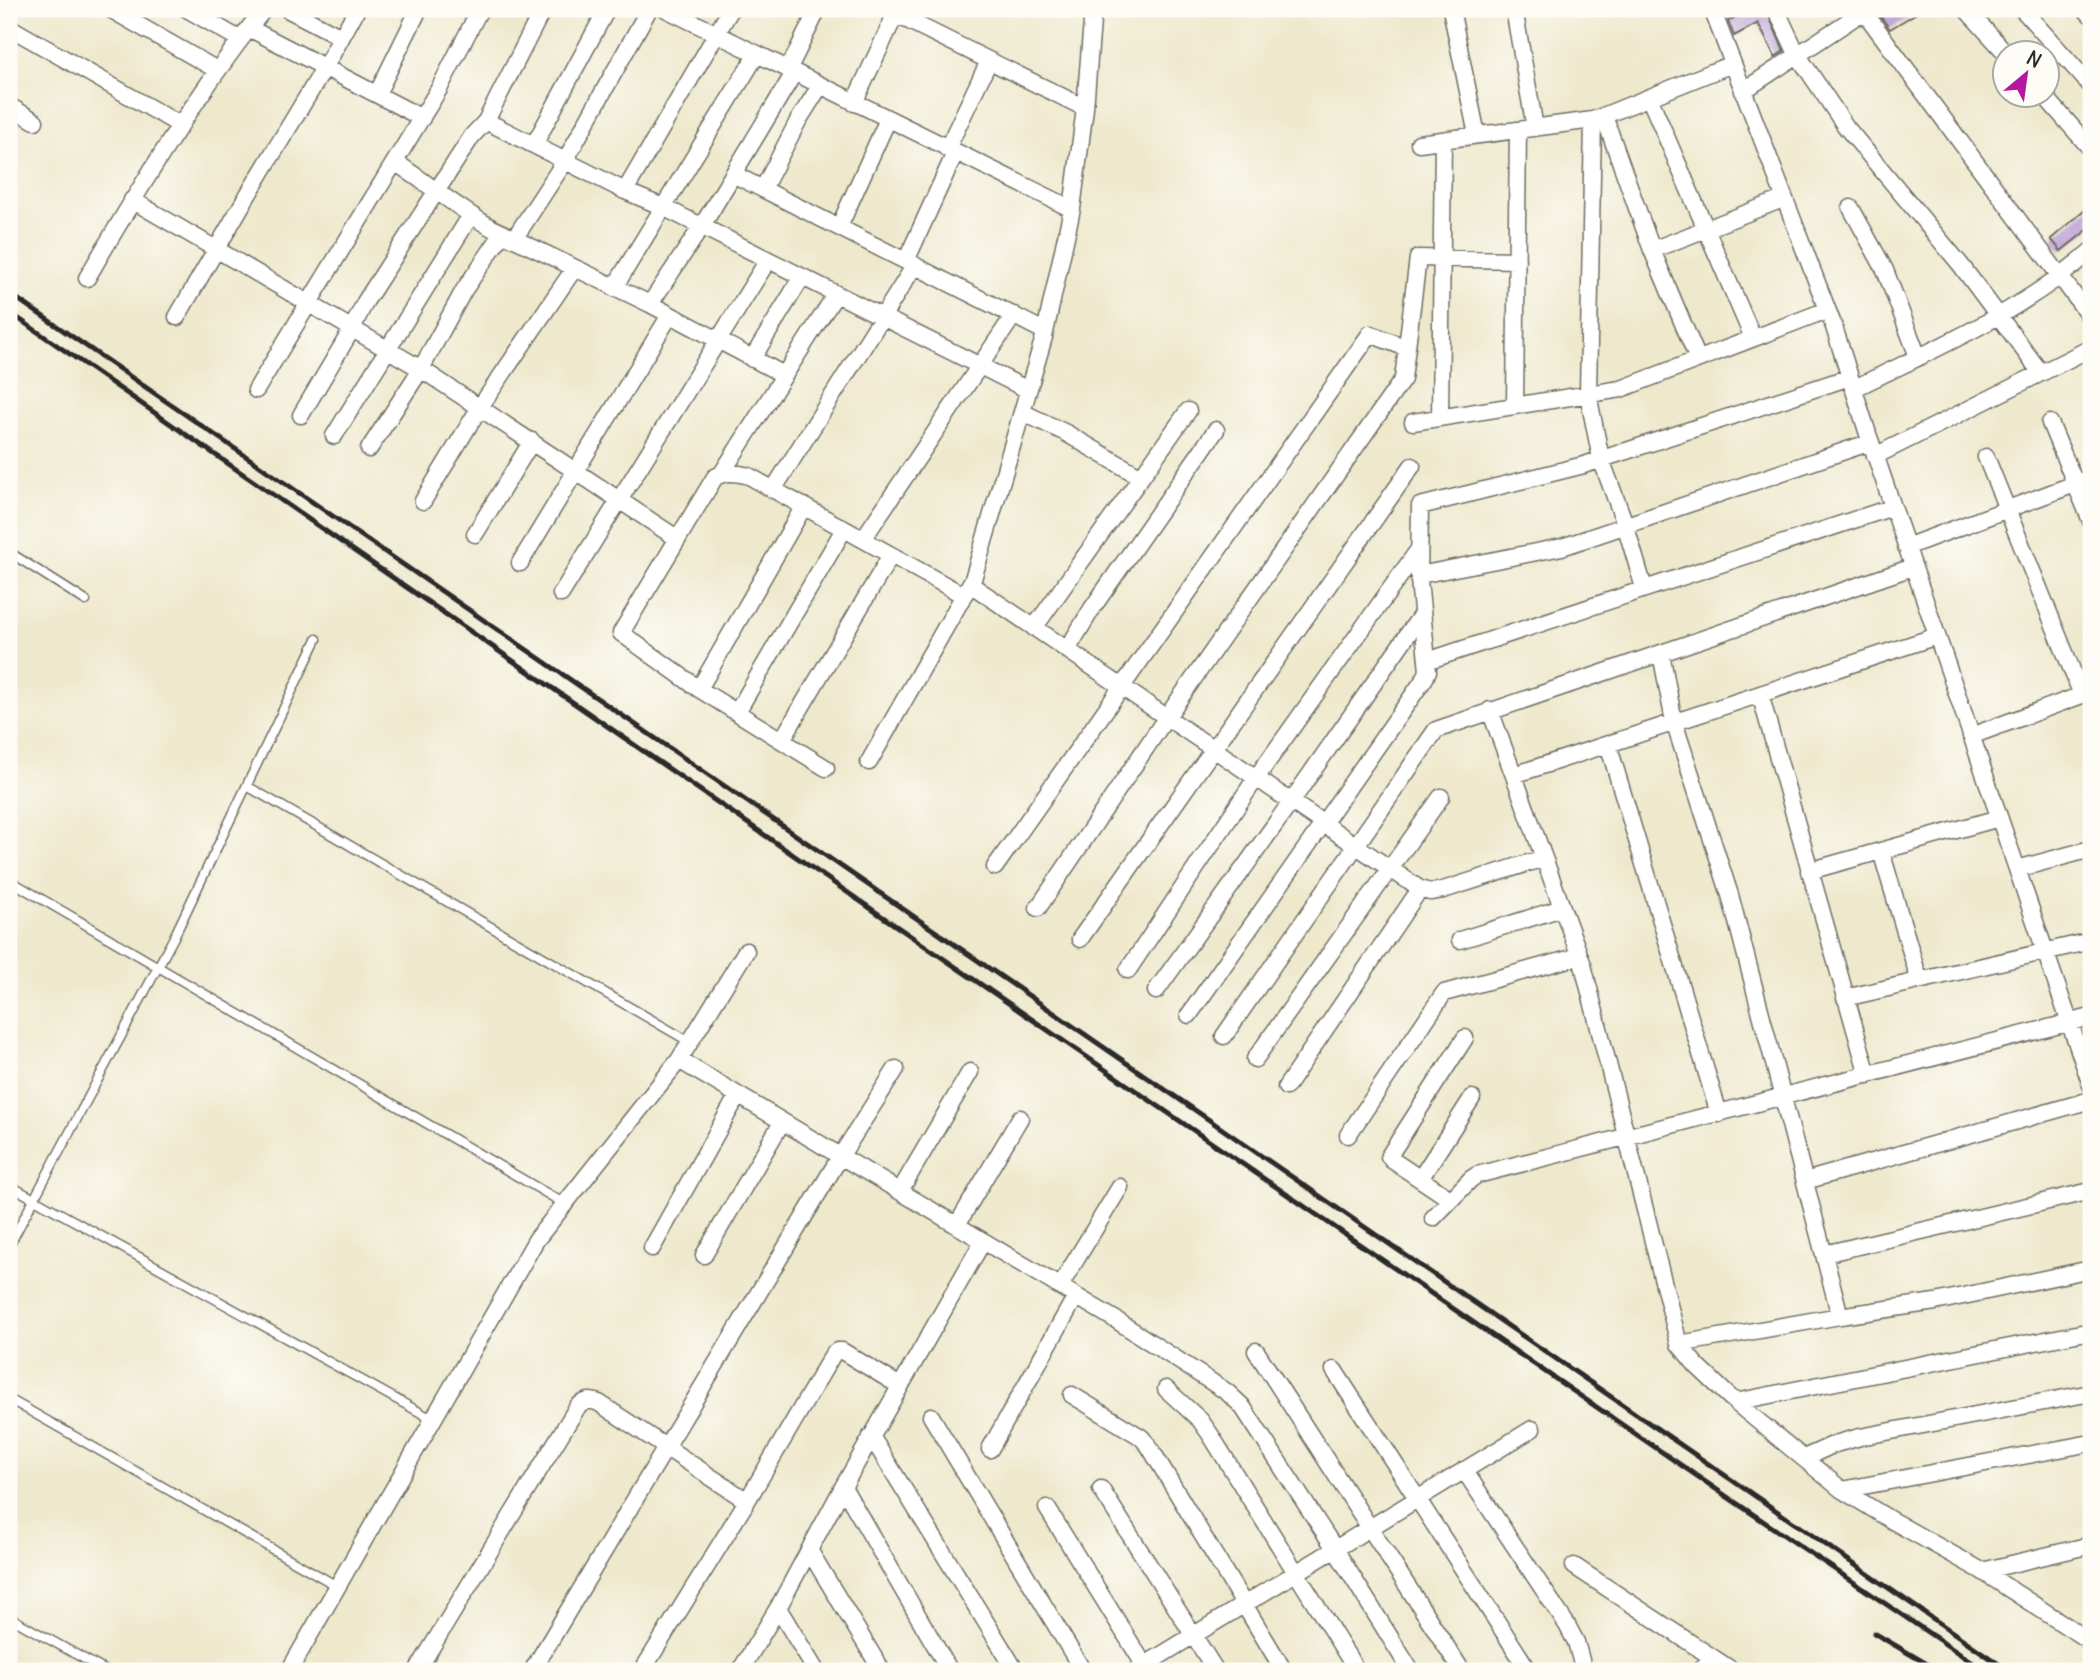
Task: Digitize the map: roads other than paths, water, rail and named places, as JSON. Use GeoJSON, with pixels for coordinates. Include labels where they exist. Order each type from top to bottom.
{"type":"FeatureCollection","features":[{"type":"Feature","properties":{"kind":"street"},"geometry":{"type":"LineString","coordinates":[[110,9],[217,70]]}},
{"type":"Feature","properties":{"kind":"street"},"geometry":{"type":"LineString","coordinates":[[187,9],[325,68],[422,118]]}},
{"type":"Feature","properties":{"kind":"street"},"geometry":{"type":"LineString","coordinates":[[87,278],[180,125],[217,70],[264,9]]}},
{"type":"Feature","properties":{"kind":"street"},"geometry":{"type":"LineString","coordinates":[[287,9],[341,37]]}},
{"type":"Feature","properties":{"kind":"street"},"geometry":{"type":"LineString","coordinates":[[177,317],[325,68],[357,9]]}},
{"type":"Feature","properties":{"kind":"street"},"geometry":{"type":"LineString","coordinates":[[377,94],[419,9]]}},
{"type":"Feature","properties":{"kind":"street"},"geometry":{"type":"LineString","coordinates":[[256,390],[422,118],[480,9]]}},
{"type":"Feature","properties":{"kind":"street"},"geometry":{"type":"LineString","coordinates":[[301,415],[365,302],[476,130],[487,120],[543,9]]}},
{"type":"Feature","properties":{"kind":"street"},"geometry":{"type":"LineString","coordinates":[[534,145],[607,9]]}},
{"type":"Feature","properties":{"kind":"street"},"geometry":{"type":"LineString","coordinates":[[369,449],[421,369],[464,289],[509,236],[565,161],[649,9]]}},
{"type":"Feature","properties":{"kind":"street"},"geometry":{"type":"LineString","coordinates":[[666,9],[1072,209]]}},
{"type":"Feature","properties":{"kind":"street"},"geometry":{"type":"LineString","coordinates":[[625,191],[731,9]]}},
{"type":"Feature","properties":{"kind":"street"},"geometry":{"type":"LineString","coordinates":[[650,304],[733,174],[791,71],[818,9]]}},
{"type":"Feature","properties":{"kind":"street"},"geometry":{"type":"LineString","coordinates":[[869,762],[967,589],[1022,412],[1072,209],[1085,108],[1093,9]]}},
{"type":"Feature","properties":{"kind":"street"},"geometry":{"type":"LineString","coordinates":[[1451,9],[1477,135]]}},
{"type":"Feature","properties":{"kind":"street"},"geometry":{"type":"LineString","coordinates":[[1514,9],[1535,128]]}},
{"type":"Feature","properties":{"kind":"street"},"geometry":{"type":"LineString","coordinates":[[1712,9],[1827,310],[2091,1086]]}},
{"type":"Feature","properties":{"kind":"street"},"geometry":{"type":"LineString","coordinates":[[1776,9],[1797,54],[1846,127],[1960,264],[2040,373]]}},
{"type":"Feature","properties":{"kind":"street"},"geometry":{"type":"LineString","coordinates":[[1743,92],[1864,9],[2091,318]]}},
{"type":"Feature","properties":{"kind":"street"},"geometry":{"type":"LineString","coordinates":[[1966,9],[1992,38]]}},
{"type":"Feature","properties":{"kind":"street"},"geometry":{"type":"LineString","coordinates":[[2022,9],[2091,86]]}},
{"type":"Feature","properties":{"kind":"street"},"geometry":{"type":"LineString","coordinates":[[2085,9],[2091,15]]}},
{"type":"Feature","properties":{"kind":"street"},"geometry":{"type":"LineString","coordinates":[[854,103],[893,11],[1085,108]]}},
{"type":"Feature","properties":{"kind":"street"},"geometry":{"type":"LineString","coordinates":[[9,27],[180,125]]}},
{"type":"Feature","properties":{"kind":"street"},"geometry":{"type":"LineString","coordinates":[[614,288],[757,54]]}},
{"type":"Feature","properties":{"kind":"street"},"geometry":{"type":"LineString","coordinates":[[773,490],[882,318],[910,263],[951,151],[989,61]]}},
{"type":"Feature","properties":{"kind":"street"},"geometry":{"type":"LineString","coordinates":[[1419,143],[1599,118],[1732,64]]}},
{"type":"Feature","properties":{"kind":"street"},"geometry":{"type":"LineString","coordinates":[[763,189],[798,121],[820,86]]}},
{"type":"Feature","properties":{"kind":"street"},"geometry":{"type":"LineString","coordinates":[[1649,97],[1753,338]]}},
{"type":"Feature","properties":{"kind":"street"},"geometry":{"type":"LineString","coordinates":[[9,106],[35,121]]}},
{"type":"Feature","properties":{"kind":"street"},"geometry":{"type":"LineString","coordinates":[[2055,108],[2091,149]]}},
{"type":"Feature","properties":{"kind":"street"},"geometry":{"type":"LineString","coordinates":[[1599,118],[1698,359]]}},
{"type":"Feature","properties":{"kind":"street"},"geometry":{"type":"LineString","coordinates":[[1599,118],[1588,394],[1601,459],[1625,524],[1644,588]]}},
{"type":"Feature","properties":{"kind":"street"},"geometry":{"type":"LineString","coordinates":[[487,120],[1028,390]]}},
{"type":"Feature","properties":{"kind":"street"},"geometry":{"type":"LineString","coordinates":[[839,227],[888,120]]}},
{"type":"Feature","properties":{"kind":"street"},"geometry":{"type":"LineString","coordinates":[[1515,406],[1518,130]]}},
{"type":"Feature","properties":{"kind":"street"},"geometry":{"type":"LineString","coordinates":[[1440,418],[1443,140]]}},
{"type":"Feature","properties":{"kind":"street"},"geometry":{"type":"LineString","coordinates":[[395,162],[471,215],[509,236],[650,304],[784,375]]}},
{"type":"Feature","properties":{"kind":"street"},"geometry":{"type":"LineString","coordinates":[[733,174],[1044,331]]}},
{"type":"Feature","properties":{"kind":"street"},"geometry":{"type":"LineString","coordinates":[[1652,250],[1783,199]]}},
{"type":"Feature","properties":{"kind":"street"},"geometry":{"type":"LineString","coordinates":[[132,200],[421,369],[678,538]]}},
{"type":"Feature","properties":{"kind":"street"},"geometry":{"type":"LineString","coordinates":[[1851,208],[1885,270],[1918,357]]}},
{"type":"Feature","properties":{"kind":"street"},"geometry":{"type":"LineString","coordinates":[[334,436],[471,215]]}},
{"type":"Feature","properties":{"kind":"street"},"geometry":{"type":"LineString","coordinates":[[1189,1015],[1428,671],[1419,575],[1419,509],[1422,504],[1601,459],[1852,383],[1918,357],[2000,316],[2062,277],[2091,251]]}},
{"type":"Feature","properties":{"kind":"street"},"geometry":{"type":"LineString","coordinates":[[1038,908],[1166,718],[1404,379],[1418,258],[1517,260]]}},
{"type":"Feature","properties":{"kind":"street"},"geometry":{"type":"LineString","coordinates":[[561,594],[768,260]]}},
{"type":"Feature","properties":{"kind":"street"},"geometry":{"type":"LineString","coordinates":[[423,501],[480,407],[574,269]]}},
{"type":"Feature","properties":{"kind":"street"},"geometry":{"type":"LineString","coordinates":[[752,359],[802,277]]}},
{"type":"Feature","properties":{"kind":"street"},"geometry":{"type":"LineString","coordinates":[[722,473],[836,295]]}},
{"type":"Feature","properties":{"kind":"street"},"geometry":{"type":"LineString","coordinates":[[1413,422],[1621,389],[1827,310]]}},
{"type":"Feature","properties":{"kind":"street"},"geometry":{"type":"LineString","coordinates":[[520,563],[670,315]]}},
{"type":"Feature","properties":{"kind":"street"},"geometry":{"type":"LineString","coordinates":[[863,539],[1014,315]]}},
{"type":"Feature","properties":{"kind":"street"},"geometry":{"type":"LineString","coordinates":[[995,867],[1370,334],[1407,348]]}},
{"type":"Feature","properties":{"kind":"street"},"geometry":{"type":"LineString","coordinates":[[1419,575],[1562,547],[1625,524],[1873,449],[2091,348]]}},
{"type":"Feature","properties":{"kind":"street"},"geometry":{"type":"LineString","coordinates":[[1034,628],[1188,411]]}},
{"type":"Feature","properties":{"kind":"street"},"geometry":{"type":"LineString","coordinates":[[1022,412],[1066,433],[1141,477]]}},
{"type":"Feature","properties":{"kind":"street"},"geometry":{"type":"LineString","coordinates":[[2050,424],[2091,521]]}},
{"type":"Feature","properties":{"kind":"street"},"geometry":{"type":"LineString","coordinates":[[1067,650],[1093,607],[1216,430]]}},
{"type":"Feature","properties":{"kind":"street"},"geometry":{"type":"LineString","coordinates":[[475,534],[532,441]]}},
{"type":"Feature","properties":{"kind":"street"},"geometry":{"type":"LineString","coordinates":[[1971,736],[2087,693],[2006,510],[1986,457]]}},
{"type":"Feature","properties":{"kind":"street"},"geometry":{"type":"LineString","coordinates":[[1080,939],[1412,466]]}},
{"type":"Feature","properties":{"kind":"street"},"geometry":{"type":"LineString","coordinates":[[827,768],[699,689],[621,633],[715,477],[722,473],[735,472],[749,476],[891,555],[967,589],[1034,628],[1420,889],[1430,892],[1443,890],[1544,858]]}},
{"type":"Feature","properties":{"kind":"street"},"geometry":{"type":"LineString","coordinates":[[1906,547],[2091,478]]}},
{"type":"Feature","properties":{"kind":"street"},"geometry":{"type":"LineString","coordinates":[[699,689],[804,506]]}},
{"type":"Feature","properties":{"kind":"street"},"geometry":{"type":"LineString","coordinates":[[1427,661],[1893,507]]}},
{"type":"Feature","properties":{"kind":"street"},"geometry":{"type":"LineString","coordinates":[[737,712],[844,529]]}},
{"type":"Feature","properties":{"kind":"street"},"geometry":{"type":"LineString","coordinates":[[1128,970],[1256,778],[1420,548]]}},
{"type":"Feature","properties":{"kind":"street"},"geometry":{"type":"LineString","coordinates":[[782,740],[891,555]]}},
{"type":"Feature","properties":{"kind":"street"},"geometry":{"type":"LineString","coordinates":[[1224,1036],[1436,730],[1913,567]]}},
{"type":"Feature","properties":{"kind":"street"},"geometry":{"type":"LineString","coordinates":[[1156,990],[1292,802],[1422,614]]}},
{"type":"Feature","properties":{"kind":"street"},"geometry":{"type":"LineString","coordinates":[[1514,775],[1937,636]]}},
{"type":"Feature","properties":{"kind":"street"},"geometry":{"type":"LineString","coordinates":[[1661,653],[1674,722],[1730,895],[1840,1316]]}},
{"type":"Feature","properties":{"kind":"street"},"geometry":{"type":"LineString","coordinates":[[1760,694],[1868,1076]]}},
{"type":"Feature","properties":{"kind":"street"},"geometry":{"type":"LineString","coordinates":[[1490,710],[1580,956],[1679,1344],[1696,1365],[1735,1402],[1842,1490],[1982,1571],[2091,1642]]}},
{"type":"Feature","properties":{"kind":"street"},"geometry":{"type":"LineString","coordinates":[[1608,744],[1719,1114]]}},
{"type":"Feature","properties":{"kind":"street"},"geometry":{"type":"LineString","coordinates":[[1255,1059],[1441,797]]}},
{"type":"Feature","properties":{"kind":"street"},"geometry":{"type":"LineString","coordinates":[[1809,871],[1999,818]]}},
{"type":"Feature","properties":{"kind":"street"},"geometry":{"type":"LineString","coordinates":[[2017,869],[2091,849]]}},
{"type":"Feature","properties":{"kind":"street"},"geometry":{"type":"LineString","coordinates":[[1881,851],[1919,979]]}},
{"type":"Feature","properties":{"kind":"street"},"geometry":{"type":"LineString","coordinates":[[1286,1087],[1420,889]]}},
{"type":"Feature","properties":{"kind":"street"},"geometry":{"type":"LineString","coordinates":[[1460,940],[1563,908]]}},
{"type":"Feature","properties":{"kind":"street"},"geometry":{"type":"LineString","coordinates":[[1845,998],[1919,979],[2091,942]]}},
{"type":"Feature","properties":{"kind":"street"},"geometry":{"type":"LineString","coordinates":[[289,1671],[536,1240],[679,1060],[746,951]]}},
{"type":"Feature","properties":{"kind":"street"},"geometry":{"type":"LineString","coordinates":[[1348,1135],[1444,993],[1580,956]]}},
{"type":"Feature","properties":{"kind":"street"},"geometry":{"type":"LineString","coordinates":[[1433,1218],[1477,1175],[2091,1017]]}},
{"type":"Feature","properties":{"kind":"street"},"geometry":{"type":"LineString","coordinates":[[1450,1199],[1389,1156],[1465,1038]]}},
{"type":"Feature","properties":{"kind":"street"},"geometry":{"type":"LineString","coordinates":[[679,1060],[1116,1320],[1234,1398],[1335,1549],[1410,1671]]}},
{"type":"Feature","properties":{"kind":"street"},"geometry":{"type":"LineString","coordinates":[[532,1671],[840,1157],[896,1069]]}},
{"type":"Feature","properties":{"kind":"street"},"geometry":{"type":"LineString","coordinates":[[900,1191],[970,1072]]}},
{"type":"Feature","properties":{"kind":"street"},"geometry":{"type":"LineString","coordinates":[[652,1248],[738,1096]]}},
{"type":"Feature","properties":{"kind":"street"},"geometry":{"type":"LineString","coordinates":[[1420,1179],[1472,1098]]}},
{"type":"Feature","properties":{"kind":"street"},"geometry":{"type":"LineString","coordinates":[[1805,1181],[2091,1100]]}},
{"type":"Feature","properties":{"kind":"street"},"geometry":{"type":"LineString","coordinates":[[957,1225],[1020,1118]]}},
{"type":"Feature","properties":{"kind":"street"},"geometry":{"type":"LineString","coordinates":[[704,1255],[782,1122]]}},
{"type":"Feature","properties":{"kind":"street"},"geometry":{"type":"LineString","coordinates":[[1060,1286],[1120,1187]]}},
{"type":"Feature","properties":{"kind":"street"},"geometry":{"type":"LineString","coordinates":[[1824,1254],[2091,1191]]}},
{"type":"Feature","properties":{"kind":"street"},"geometry":{"type":"LineString","coordinates":[[745,1669],[871,1436],[983,1241]]}},
{"type":"Feature","properties":{"kind":"street"},"geometry":{"type":"LineString","coordinates":[[1679,1344],[1935,1302],[2091,1269]]}},
{"type":"Feature","properties":{"kind":"street"},"geometry":{"type":"LineString","coordinates":[[990,1449],[1076,1296]]}},
{"type":"Feature","properties":{"kind":"street"},"geometry":{"type":"LineString","coordinates":[[1735,1402],[2091,1331]]}},
{"type":"Feature","properties":{"kind":"street"},"geometry":{"type":"LineString","coordinates":[[642,1671],[747,1501],[832,1354],[842,1351],[900,1385]]}},
{"type":"Feature","properties":{"kind":"street"},"geometry":{"type":"LineString","coordinates":[[1256,1351],[1462,1671]]}},
{"type":"Feature","properties":{"kind":"street"},"geometry":{"type":"LineString","coordinates":[[1334,1370],[1529,1671]]}},
{"type":"Feature","properties":{"kind":"street"},"geometry":{"type":"LineString","coordinates":[[1166,1388],[1200,1420],[1210,1434],[1294,1574],[1357,1671]]}},
{"type":"Feature","properties":{"kind":"street"},"geometry":{"type":"LineString","coordinates":[[1804,1458],[1835,1444],[1860,1437],[2091,1394]]}},
{"type":"Feature","properties":{"kind":"street"},"geometry":{"type":"LineString","coordinates":[[1072,1395],[1141,1437],[1149,1446],[1284,1671]]}},
{"type":"Feature","properties":{"kind":"street"},"geometry":{"type":"LineString","coordinates":[[417,1671],[578,1406],[592,1400],[747,1501]]}},
{"type":"Feature","properties":{"kind":"street"},"geometry":{"type":"LineString","coordinates":[[931,1416],[1083,1671]]}},
{"type":"Feature","properties":{"kind":"street"},"geometry":{"type":"LineString","coordinates":[[1047,1507],[1143,1669],[1194,1635],[1532,1429]]}},
{"type":"Feature","properties":{"kind":"street"},"geometry":{"type":"LineString","coordinates":[[871,1436],[1016,1671]]}},
{"type":"Feature","properties":{"kind":"street"},"geometry":{"type":"LineString","coordinates":[[1842,1490],[2091,1443]]}},
{"type":"Feature","properties":{"kind":"street"},"geometry":{"type":"LineString","coordinates":[[1464,1470],[1567,1625],[1576,1642],[1584,1671]]}},
{"type":"Feature","properties":{"kind":"street"},"geometry":{"type":"LineString","coordinates":[[843,1487],[950,1671]]}},
{"type":"Feature","properties":{"kind":"street"},"geometry":{"type":"LineString","coordinates":[[1101,1489],[1216,1671]]}},
{"type":"Feature","properties":{"kind":"street"},"geometry":{"type":"LineString","coordinates":[[1982,1571],[2091,1545]]}},
{"type":"Feature","properties":{"kind":"street"},"geometry":{"type":"LineString","coordinates":[[809,1550],[882,1671]]}},
{"type":"Feature","properties":{"kind":"street"},"geometry":{"type":"LineString","coordinates":[[1574,1566],[1733,1671]]}},
{"type":"Feature","properties":{"kind":"street"},"geometry":{"type":"LineString","coordinates":[[778,1608],[816,1671]]}},
{"type":"Feature","properties":{"kind":"street"},"geometry":{"type":"LineString","coordinates":[[1697,1671],[1716,1660]]}},
{"type":"Feature","properties":{"kind":"lane"},"geometry":{"type":"LineString","coordinates":[[9,552],[86,601]]}},
{"type":"Feature","properties":{"kind":"lane"},"geometry":{"type":"LineString","coordinates":[[9,1246],[158,968],[317,639]]}},
{"type":"Feature","properties":{"kind":"lane"},"geometry":{"type":"LineString","coordinates":[[247,786],[690,1042]]}},
{"type":"Feature","properties":{"kind":"lane"},"geometry":{"type":"LineString","coordinates":[[9,880],[565,1203]]}},
{"type":"Feature","properties":{"kind":"lane"},"geometry":{"type":"LineString","coordinates":[[9,1185],[432,1419]]}},
{"type":"Feature","properties":{"kind":"lane"},"geometry":{"type":"LineString","coordinates":[[9,1399],[337,1586]]}},
{"type":"Feature","properties":{"kind":"lane"},"geometry":{"type":"LineString","coordinates":[[9,1617],[106,1671]]}},
{"type":"Feature","properties":{"kind":"railway"},"geometry":{"type":"LineString","coordinates":[[9,293],[2009,1671]]}},
{"type":"Feature","properties":{"kind":"railway"},"geometry":{"type":"LineString","coordinates":[[9,312],[883,917],[1985,1671]]}},
{"type":"Feature","properties":{"kind":"railway"},"geometry":{"type":"LineString","coordinates":[[1874,1633],[1939,1671]]}}]}
